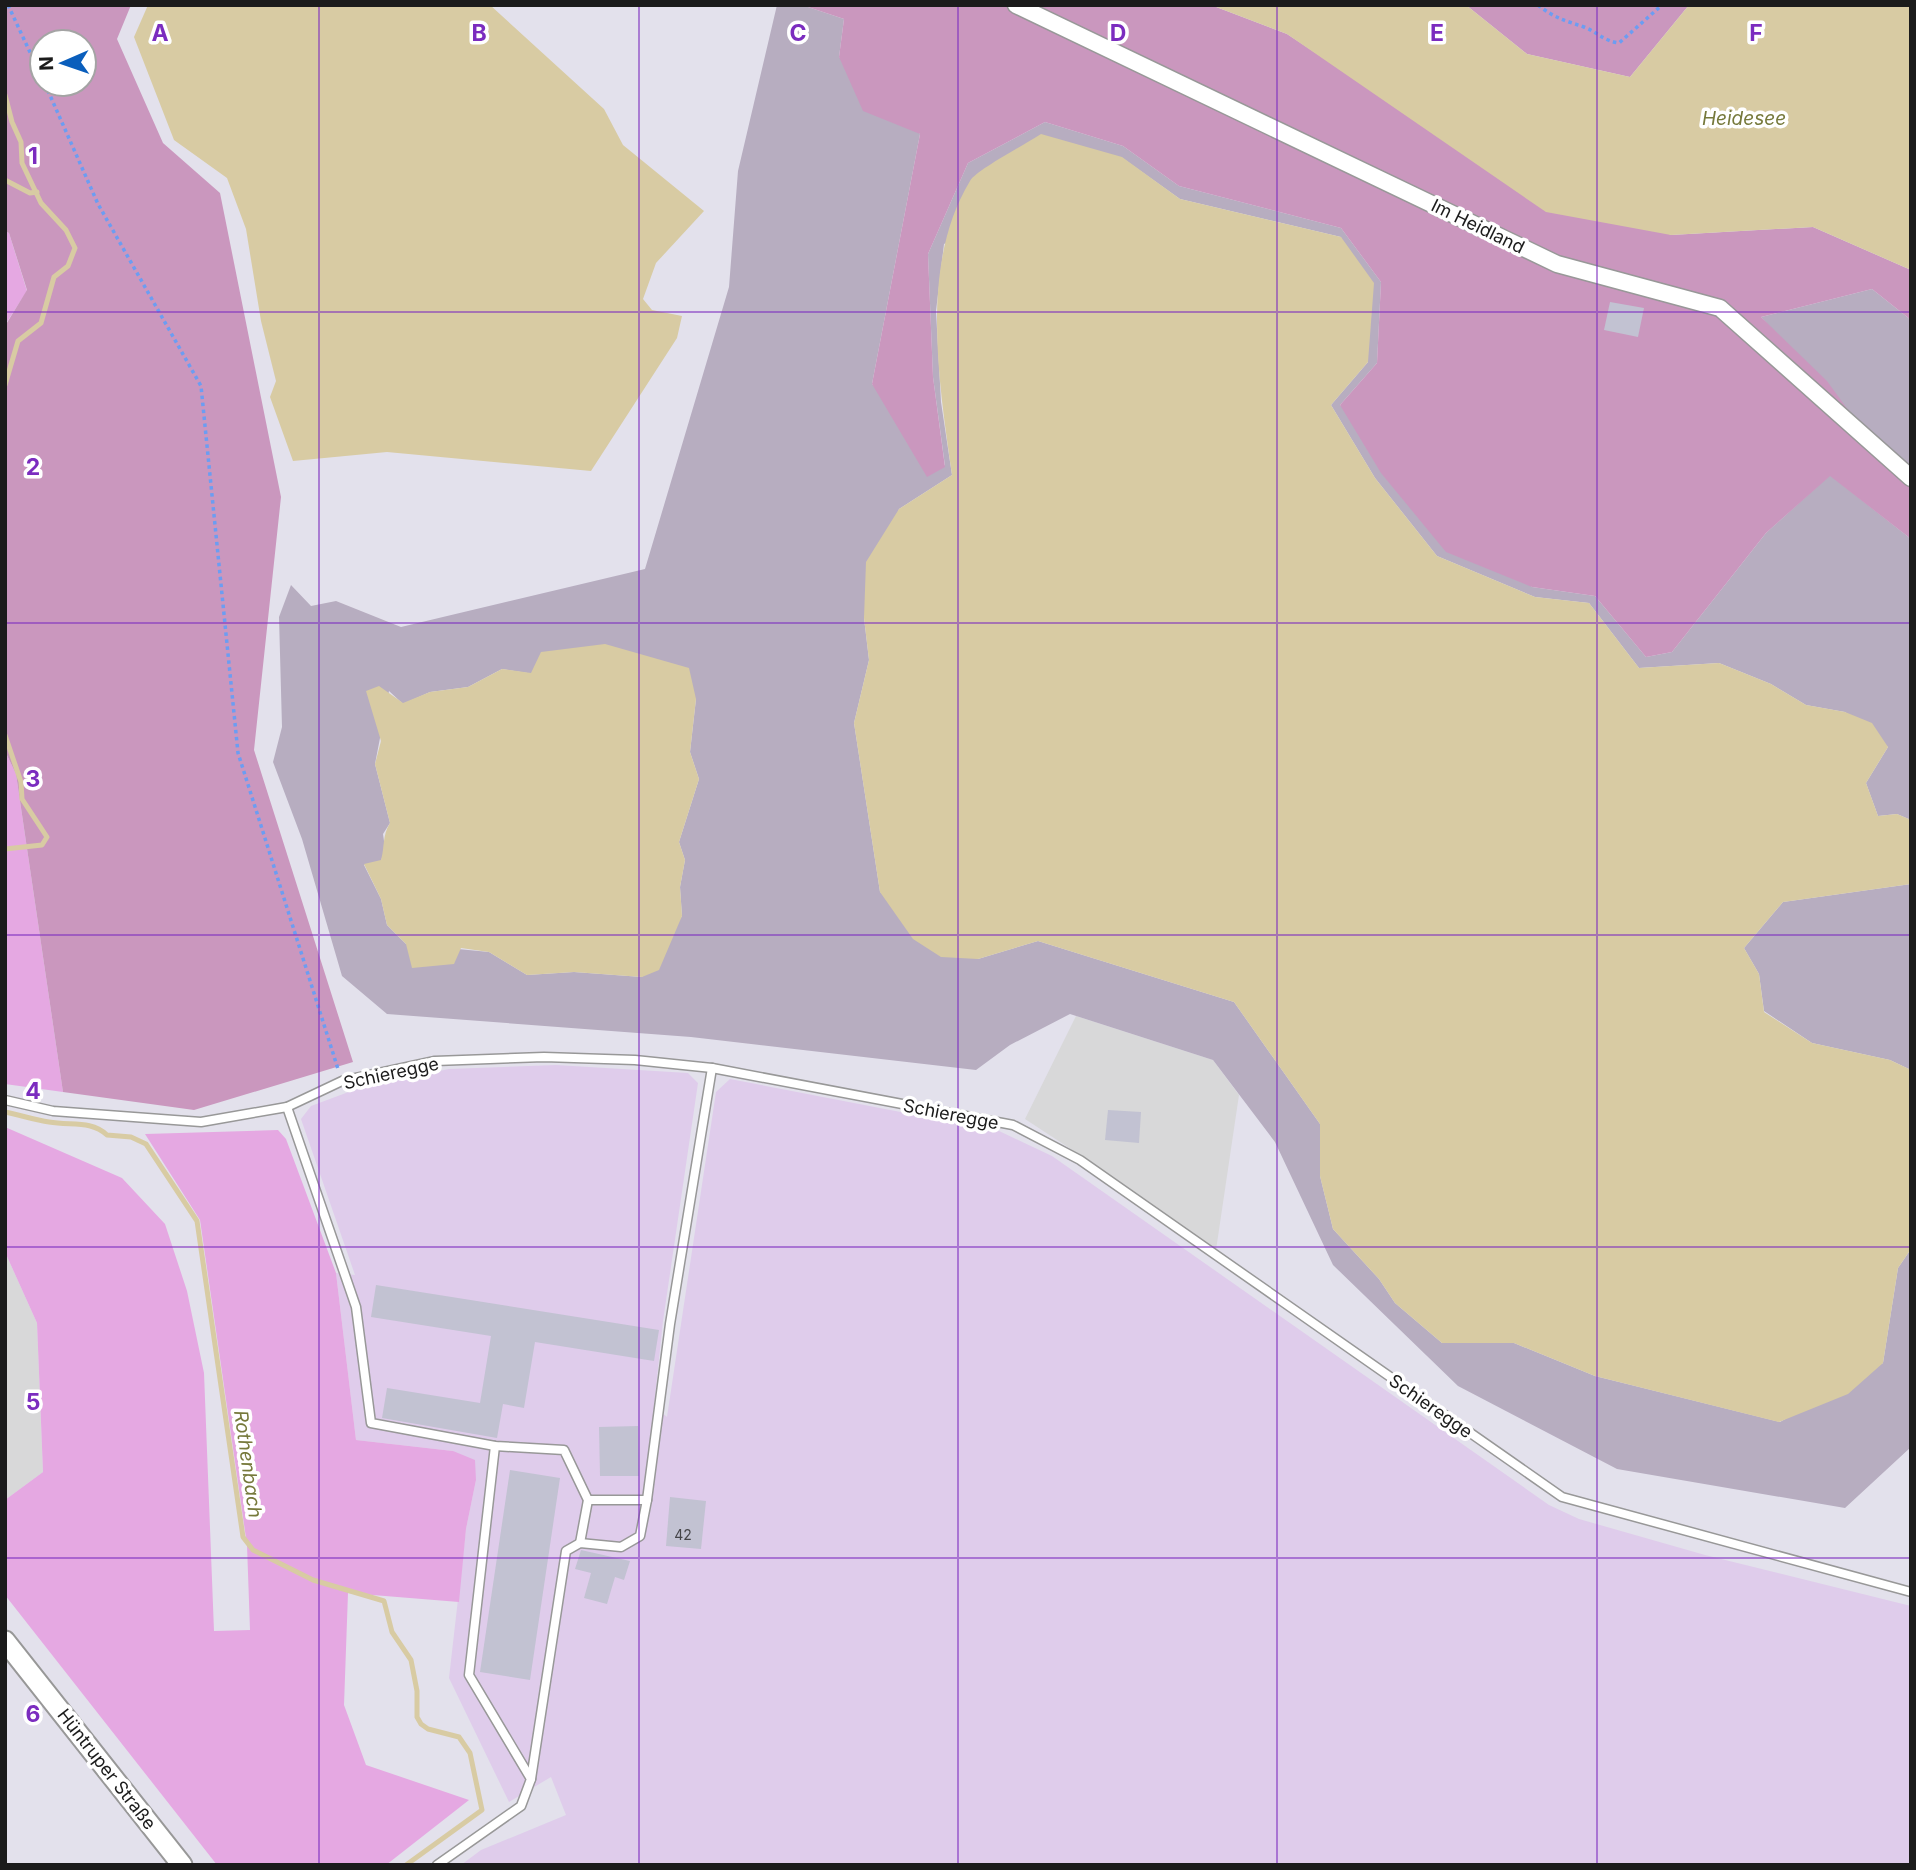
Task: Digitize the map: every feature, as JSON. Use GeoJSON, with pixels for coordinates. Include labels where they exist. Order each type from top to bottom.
{"type":"FeatureCollection","features":[{"type":"Feature","properties":{"kind":"street","name":"Im Heidland"},"geometry":{"type":"LineString","coordinates":[[1016,5],[1557,264],[1720,308],[1911,478]]}},
{"type":"Feature","properties":{"kind":"street","name":"Hüntruper Straße"},"geometry":{"type":"LineString","coordinates":[[5,1641],[183,1865]]}},
{"type":"Feature","properties":{"kind":"lane","name":"Schieregge"},"geometry":{"type":"LineString","coordinates":[[5,1100],[52,1111],[201,1122],[287,1107],[342,1081],[435,1061],[544,1057],[635,1060],[712,1068],[1013,1125],[1080,1160],[1562,1497],[1911,1592]]}},
{"type":"Feature","properties":{"kind":"lane"},"geometry":{"type":"LineString","coordinates":[[437,1865],[521,1805],[531,1779],[566,1551],[580,1543],[621,1547],[639,1536],[647,1500],[670,1324],[712,1068]]}},
{"type":"Feature","properties":{"kind":"lane"},"geometry":{"type":"LineString","coordinates":[[287,1107],[356,1307],[371,1423],[495,1446],[564,1450],[588,1500],[580,1543]]}},
{"type":"Feature","properties":{"kind":"lane"},"geometry":{"type":"LineString","coordinates":[[495,1446],[469,1675],[531,1779]]}},
{"type":"Feature","properties":{"kind":"lane"},"geometry":{"type":"LineString","coordinates":[[588,1500],[647,1500]]}},
{"type":"Feature","properties":{"kind":"path"},"geometry":{"type":"LineString","coordinates":[[8,5],[28,48]]}},
{"type":"Feature","properties":{"kind":"path"},"geometry":{"type":"LineString","coordinates":[[1538,5],[1557,20],[1587,28],[1604,41],[1619,43],[1662,5]]}},
{"type":"Feature","properties":{"kind":"path"},"geometry":{"type":"LineString","coordinates":[[51,98],[97,204],[201,386],[238,753],[342,1081]]}},
{"type":"Feature","properties":{"kind":"shaded area"},"geometry":{"type":"Polygon","coordinates":[[[5,5],[131,5],[117,39],[163,143],[220,193],[281,497],[254,750],[353,1062],[194,1110],[63,1092],[16,774],[5,751],[5,326],[27,290],[9,233],[5,231],[5,5]]]}},
{"type":"Feature","properties":{"kind":"shaded area"},"geometry":{"type":"Polygon","coordinates":[[[777,5],[802,5],[844,19],[839,57],[920,134],[872,384],[945,466],[933,377],[928,254],[968,163],[1045,122],[1123,146],[1179,186],[1341,228],[1381,282],[1377,363],[1340,405],[1532,587],[1595,596],[1646,657],[1672,652],[1766,533],[1830,475],[1911,539],[1911,820],[1897,814],[1878,816],[1866,783],[1888,747],[1845,712],[1806,705],[1771,684],[1719,663],[1639,668],[1589,603],[1535,597],[1437,556],[1375,478],[1331,405],[1368,362],[1341,237],[1180,199],[1121,157],[944,244],[936,311],[941,402],[952,475],[899,509],[864,618],[869,660],[854,723],[880,892],[978,959],[1038,941],[1234,1002],[1320,1124],[1320,1176],[1333,1229],[1379,1279],[1395,1303],[1442,1343],[1514,1343],[1595,1376],[1780,1422],[1883,1363],[1898,1268],[1911,1249],[1911,1447],[1845,1508],[1617,1469],[1458,1386],[1333,1265],[1275,1142],[1213,1060],[1070,1014],[1010,1045],[976,1070],[691,1037],[387,1014],[342,976],[302,839],[273,762],[282,727],[279,617],[291,585],[311,606],[336,601],[401,627],[645,569],[729,287],[738,171],[777,5]],[[502,669],[468,687],[430,692],[403,704],[389,691],[375,764],[390,823],[383,834],[385,848],[381,861],[364,865],[381,899],[387,925],[406,944],[489,952],[527,975],[574,972],[642,977],[682,916],[680,887],[685,860],[679,842],[699,779],[690,752],[696,699],[502,669]]]}},
{"type":"Feature","properties":{"kind":"shaded area"},"geometry":{"type":"Polygon","coordinates":[[[802,5],[1211,5],[1287,34],[1373,91],[1671,235],[1813,227],[1911,270],[1911,320],[1872,289],[1761,317],[1827,381],[1870,440],[1911,471],[1911,539],[1830,476],[1766,533],[1672,652],[1646,657],[1595,596],[1532,587],[1446,552],[1381,473],[1340,405],[1377,363],[1381,282],[1341,228],[1179,186],[1123,146],[1045,122],[968,163],[928,254],[933,377],[945,467],[927,477],[872,384],[920,134],[863,111],[839,57],[844,19],[802,5]]]}},
{"type":"Feature","properties":{"kind":"shaded area"},"geometry":{"type":"Polygon","coordinates":[[[1466,5],[1689,5],[1630,77],[1527,54],[1466,5]]]}},
{"type":"Feature","properties":{"kind":"shaded area"},"geometry":{"type":"Polygon","coordinates":[[[5,231],[9,233],[27,291],[5,325],[5,231]]]}},
{"type":"Feature","properties":{"kind":"shaded area"},"geometry":{"type":"Polygon","coordinates":[[[1872,289],[1911,320],[1911,471],[1870,440],[1761,317],[1872,289]]]}},
{"type":"Feature","properties":{"kind":"shaded area"},"geometry":{"type":"Polygon","coordinates":[[[5,751],[16,774],[63,1092],[5,1084],[5,751]]]}},
{"type":"Feature","properties":{"kind":"shaded area"},"geometry":{"type":"Polygon","coordinates":[[[1911,884],[1911,1070],[1890,1060],[1812,1043],[1764,1011],[1759,974],[1744,948],[1783,902],[1911,884]]]}},
{"type":"Feature","properties":{"kind":"shaded area"},"geometry":{"type":"Polygon","coordinates":[[[1076,1016],[1213,1060],[1239,1095],[1216,1250],[1106,1172],[1025,1119],[1076,1016]]]}},
{"type":"Feature","properties":{"kind":"shaded area"},"geometry":{"type":"Polygon","coordinates":[[[556,1065],[688,1073],[698,1083],[663,1321],[654,1406],[667,1417],[716,1092],[730,1079],[999,1131],[1052,1156],[1549,1505],[1579,1519],[1705,1555],[1911,1606],[1911,1865],[461,1865],[481,1850],[566,1815],[551,1777],[509,1802],[449,1678],[466,1529],[476,1480],[453,1451],[356,1440],[336,1273],[355,1275],[301,1119],[311,1106],[362,1087],[449,1069],[556,1065]]]}},
{"type":"Feature","properties":{"kind":"shaded area"},"geometry":{"type":"Polygon","coordinates":[[[5,1127],[122,1178],[165,1224],[187,1291],[204,1373],[214,1631],[250,1630],[247,1545],[200,1220],[145,1134],[278,1130],[286,1139],[336,1273],[356,1440],[453,1451],[475,1460],[476,1480],[466,1529],[459,1602],[348,1593],[344,1705],[366,1765],[469,1800],[386,1865],[217,1865],[5,1595],[5,1500],[43,1472],[37,1323],[5,1252],[5,1127]]]}},
{"type":"Feature","properties":{"kind":"shaded area"},"geometry":{"type":"Polygon","coordinates":[[[5,1252],[37,1323],[43,1472],[5,1500],[5,1252]]]}},
{"type":"Feature","properties":{"kind":"water"},"geometry":{"type":"Polygon","coordinates":[[[148,5],[490,5],[604,109],[623,145],[704,211],[656,263],[643,299],[652,310],[682,316],[677,338],[591,471],[387,452],[293,461],[270,397],[276,381],[261,321],[246,229],[227,178],[174,140],[134,37],[148,5]]]}},
{"type":"Feature","properties":{"kind":"water","name":"Heidesee"},"geometry":{"type":"Polygon","coordinates":[[[1211,5],[1466,5],[1527,54],[1630,77],[1689,5],[1911,5],[1911,270],[1813,227],[1671,235],[1546,212],[1287,34],[1211,5]]]}},
{"type":"Feature","properties":{"kind":"water"},"geometry":{"type":"Polygon","coordinates":[[[1041,134],[1122,157],[1180,199],[1341,237],[1374,283],[1368,362],[1331,405],[1375,478],[1437,556],[1535,597],[1589,603],[1639,668],[1719,663],[1771,684],[1806,705],[1845,712],[1872,723],[1888,747],[1866,783],[1878,816],[1897,814],[1911,820],[1911,884],[1783,902],[1744,948],[1759,974],[1764,1012],[1812,1043],[1890,1060],[1911,1070],[1911,1249],[1898,1268],[1883,1363],[1848,1394],[1779,1422],[1595,1376],[1514,1343],[1442,1343],[1395,1303],[1379,1279],[1333,1229],[1320,1176],[1320,1124],[1234,1002],[1038,941],[978,959],[941,957],[913,939],[880,892],[854,723],[869,660],[864,618],[866,562],[899,509],[952,475],[942,402],[937,325],[938,286],[944,249],[954,214],[974,176],[1041,134]]]}},
{"type":"Feature","properties":{"kind":"water"},"geometry":{"type":"Polygon","coordinates":[[[605,644],[689,668],[696,699],[690,752],[699,779],[679,842],[685,860],[680,887],[682,916],[659,970],[642,977],[574,972],[527,975],[489,952],[461,948],[454,964],[412,968],[406,944],[387,925],[381,899],[364,864],[381,860],[390,823],[375,764],[381,741],[366,691],[379,686],[403,703],[430,692],[468,687],[502,669],[531,673],[541,652],[605,644]]]}},
{"type":"Feature","properties":{"kind":"building"},"geometry":{"type":"Polygon","coordinates":[[[1610,302],[1644,308],[1638,337],[1604,330],[1610,302]]]}},
{"type":"Feature","properties":{"kind":"building"},"geometry":{"type":"Polygon","coordinates":[[[1108,1110],[1141,1112],[1139,1143],[1105,1140],[1108,1110]]]}},
{"type":"Feature","properties":{"kind":"building"},"geometry":{"type":"Polygon","coordinates":[[[376,1285],[659,1330],[654,1361],[535,1342],[524,1408],[503,1404],[497,1438],[382,1418],[387,1388],[480,1403],[491,1336],[371,1317],[376,1285]]]}},
{"type":"Feature","properties":{"kind":"building"},"geometry":{"type":"Polygon","coordinates":[[[638,1426],[639,1476],[600,1476],[599,1427],[638,1426]]]}},
{"type":"Feature","properties":{"kind":"building"},"geometry":{"type":"Polygon","coordinates":[[[510,1470],[560,1478],[530,1680],[480,1672],[510,1470]]]}},
{"type":"Feature","properties":{"kind":"building"},"geometry":{"type":"Polygon","coordinates":[[[670,1497],[706,1501],[701,1549],[666,1546],[670,1497]]]}},
{"type":"Feature","properties":{"kind":"building"},"geometry":{"type":"Polygon","coordinates":[[[581,1550],[630,1561],[624,1580],[615,1577],[607,1604],[584,1598],[591,1573],[575,1569],[581,1550]]]}},
{"type":"Feature","properties":{"kind":"waterway","name":"Rothenbach"},"geometry":{"type":"LineString","coordinates":[[5,95],[21,142],[22,163],[41,203],[66,230],[75,248],[68,266],[54,277],[41,323],[18,341],[5,385]]}},
{"type":"Feature","properties":{"kind":"waterway"},"geometry":{"type":"LineString","coordinates":[[5,180],[30,193],[37,192]]}},
{"type":"Feature","properties":{"kind":"waterway","name":"Rothenbach"},"geometry":{"type":"LineString","coordinates":[[5,735],[21,782],[22,799],[47,837],[42,845],[5,849]]}},
{"type":"Feature","properties":{"kind":"waterway","name":"Rothenbach"},"geometry":{"type":"LineString","coordinates":[[5,1112],[49,1122],[87,1125],[107,1135],[131,1137],[146,1144],[197,1221],[243,1537],[253,1550],[313,1580],[384,1601],[392,1632],[411,1660],[417,1691],[417,1717],[428,1729],[459,1737],[470,1753],[482,1810],[406,1865]]}}]}
